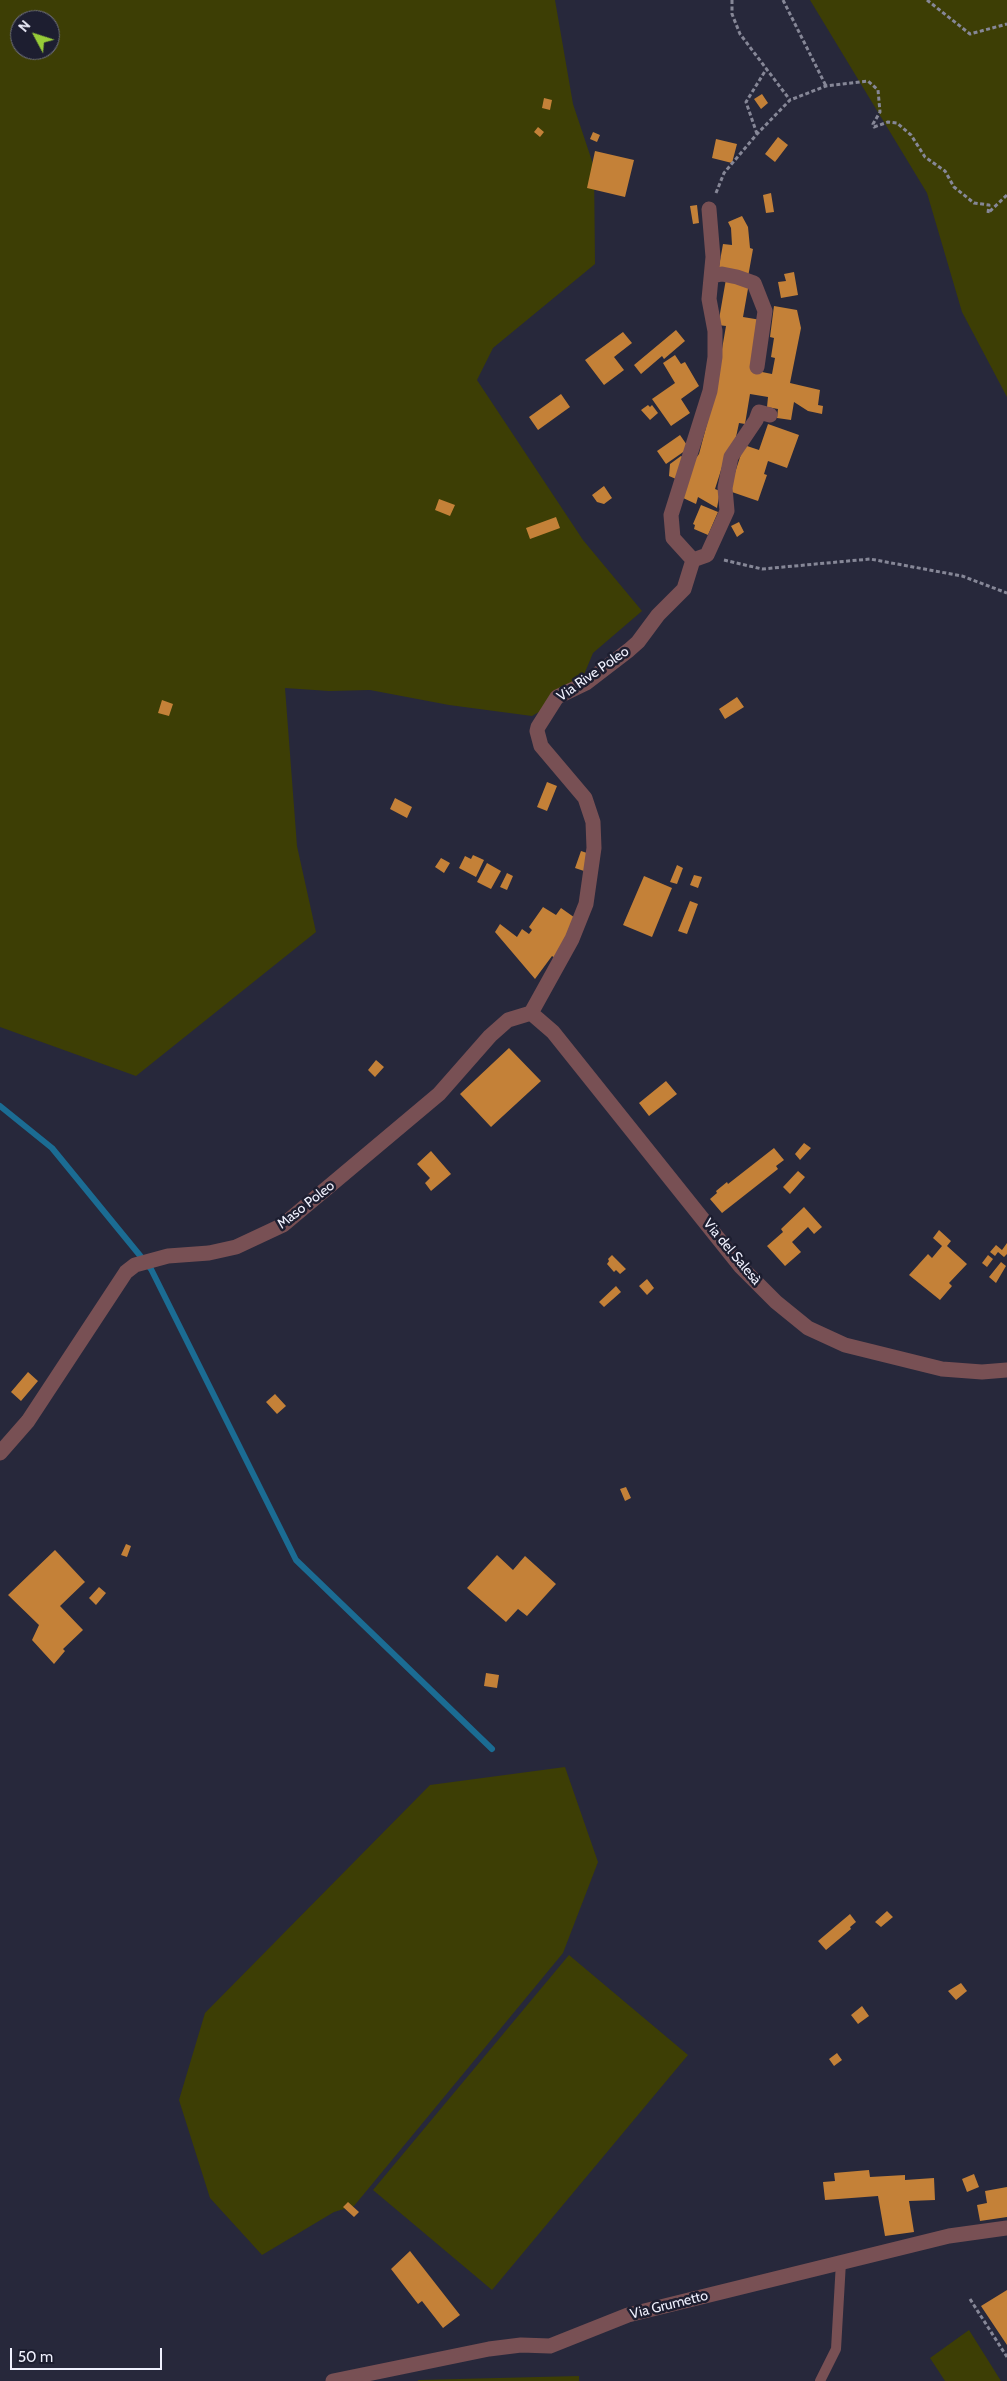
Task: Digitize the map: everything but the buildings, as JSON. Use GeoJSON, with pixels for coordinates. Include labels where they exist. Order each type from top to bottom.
{"type":"FeatureCollection","features":[{"type":"Feature","properties":{"kind":"street"},"geometry":{"type":"LineString","coordinates":[[700,558],[673,538],[671,515],[710,391],[715,357],[715,331],[709,299],[713,257],[709,209]]}},
{"type":"Feature","properties":{"kind":"street"},"geometry":{"type":"LineString","coordinates":[[712,276],[722,274],[754,283],[765,311],[757,367]]}},
{"type":"Feature","properties":{"kind":"street","name":"Via Rive Poleo"},"geometry":{"type":"LineString","coordinates":[[531,1013],[572,939],[586,904],[594,848],[594,822],[585,798],[541,746],[537,731],[538,727],[556,697],[586,683],[638,642],[658,615],[684,589],[727,511],[724,488],[731,457],[756,420],[759,412],[770,415]]}},
{"type":"Feature","properties":{"kind":"street","name":"Maso Poleo"},"geometry":{"type":"LineString","coordinates":[[0,1454],[28,1421],[126,1272],[135,1265],[148,1261],[236,1247],[283,1225],[439,1094],[490,1036],[508,1020],[531,1013]]}},
{"type":"Feature","properties":{"kind":"street","name":"Via del Salesà"},"geometry":{"type":"LineString","coordinates":[[531,1013],[553,1032],[742,1267],[776,1302],[803,1324],[845,1345],[942,1369],[982,1372],[1007,1370]]}},
{"type":"Feature","properties":{"kind":"street","name":"Via Grumetto"},"geometry":{"type":"LineString","coordinates":[[333,2381],[489,2349],[521,2345],[550,2346],[628,2315],[949,2236],[1007,2228]]}},
{"type":"Feature","properties":{"kind":"lane"},"geometry":{"type":"LineString","coordinates":[[820,2381],[836,2349],[841,2262]]}},
{"type":"Feature","properties":{"kind":"path"},"geometry":{"type":"LineString","coordinates":[[732,0],[732,14],[740,34],[790,100]]}},
{"type":"Feature","properties":{"kind":"path"},"geometry":{"type":"LineString","coordinates":[[783,0],[826,86]]}},
{"type":"Feature","properties":{"kind":"path"},"geometry":{"type":"LineString","coordinates":[[927,0],[970,34],[1007,24]]}},
{"type":"Feature","properties":{"kind":"path"},"geometry":{"type":"LineString","coordinates":[[757,134],[746,102],[767,68]]}},
{"type":"Feature","properties":{"kind":"path"},"geometry":{"type":"LineString","coordinates":[[709,209],[724,173],[757,134],[790,100],[826,86],[868,81],[878,90],[880,112],[873,124],[874,127],[888,122],[897,123],[911,135],[925,157],[945,172],[954,187],[974,203],[989,205],[988,213],[1007,195]]}},
{"type":"Feature","properties":{"kind":"path"},"geometry":{"type":"LineString","coordinates":[[700,558],[762,569],[870,559],[962,576],[1007,593]]}},
{"type":"Feature","properties":{"kind":"path"},"geometry":{"type":"LineString","coordinates":[[970,2299],[1007,2357]]}},
{"type":"Feature","properties":{"kind":"shaded area"},"geometry":{"type":"Polygon","coordinates":[[[0,0],[555,0],[573,104],[594,167],[595,264],[493,348],[477,380],[583,540],[642,611],[593,653],[578,689],[532,716],[449,705],[370,690],[329,691],[285,688],[297,846],[316,932],[136,1076],[0,1027],[0,0]]]}},
{"type":"Feature","properties":{"kind":"shaded area"},"geometry":{"type":"Polygon","coordinates":[[[810,0],[1007,0],[1007,397],[962,312],[927,193],[810,0]]]}},
{"type":"Feature","properties":{"kind":"shaded area"},"geometry":{"type":"Polygon","coordinates":[[[565,1767],[598,1862],[563,1953],[354,2206],[334,2212],[262,2255],[210,2198],[179,2100],[205,2013],[430,1785],[565,1767]]]}},
{"type":"Feature","properties":{"kind":"shaded area"},"geometry":{"type":"Polygon","coordinates":[[[569,1955],[688,2055],[492,2290],[373,2190],[569,1955]]]}},
{"type":"Feature","properties":{"kind":"shaded area"},"geometry":{"type":"Polygon","coordinates":[[[969,2330],[1001,2381],[945,2381],[930,2358],[969,2330]]]}},
{"type":"Feature","properties":{"kind":"shaded area"},"geometry":{"type":"Polygon","coordinates":[[[579,2376],[579,2381],[418,2381],[418,2380],[579,2376]]]}},
{"type":"Feature","properties":{"kind":"waterway"},"geometry":{"type":"LineString","coordinates":[[0,1106],[52,1148],[151,1269],[296,1560],[492,1749]]}}]}
